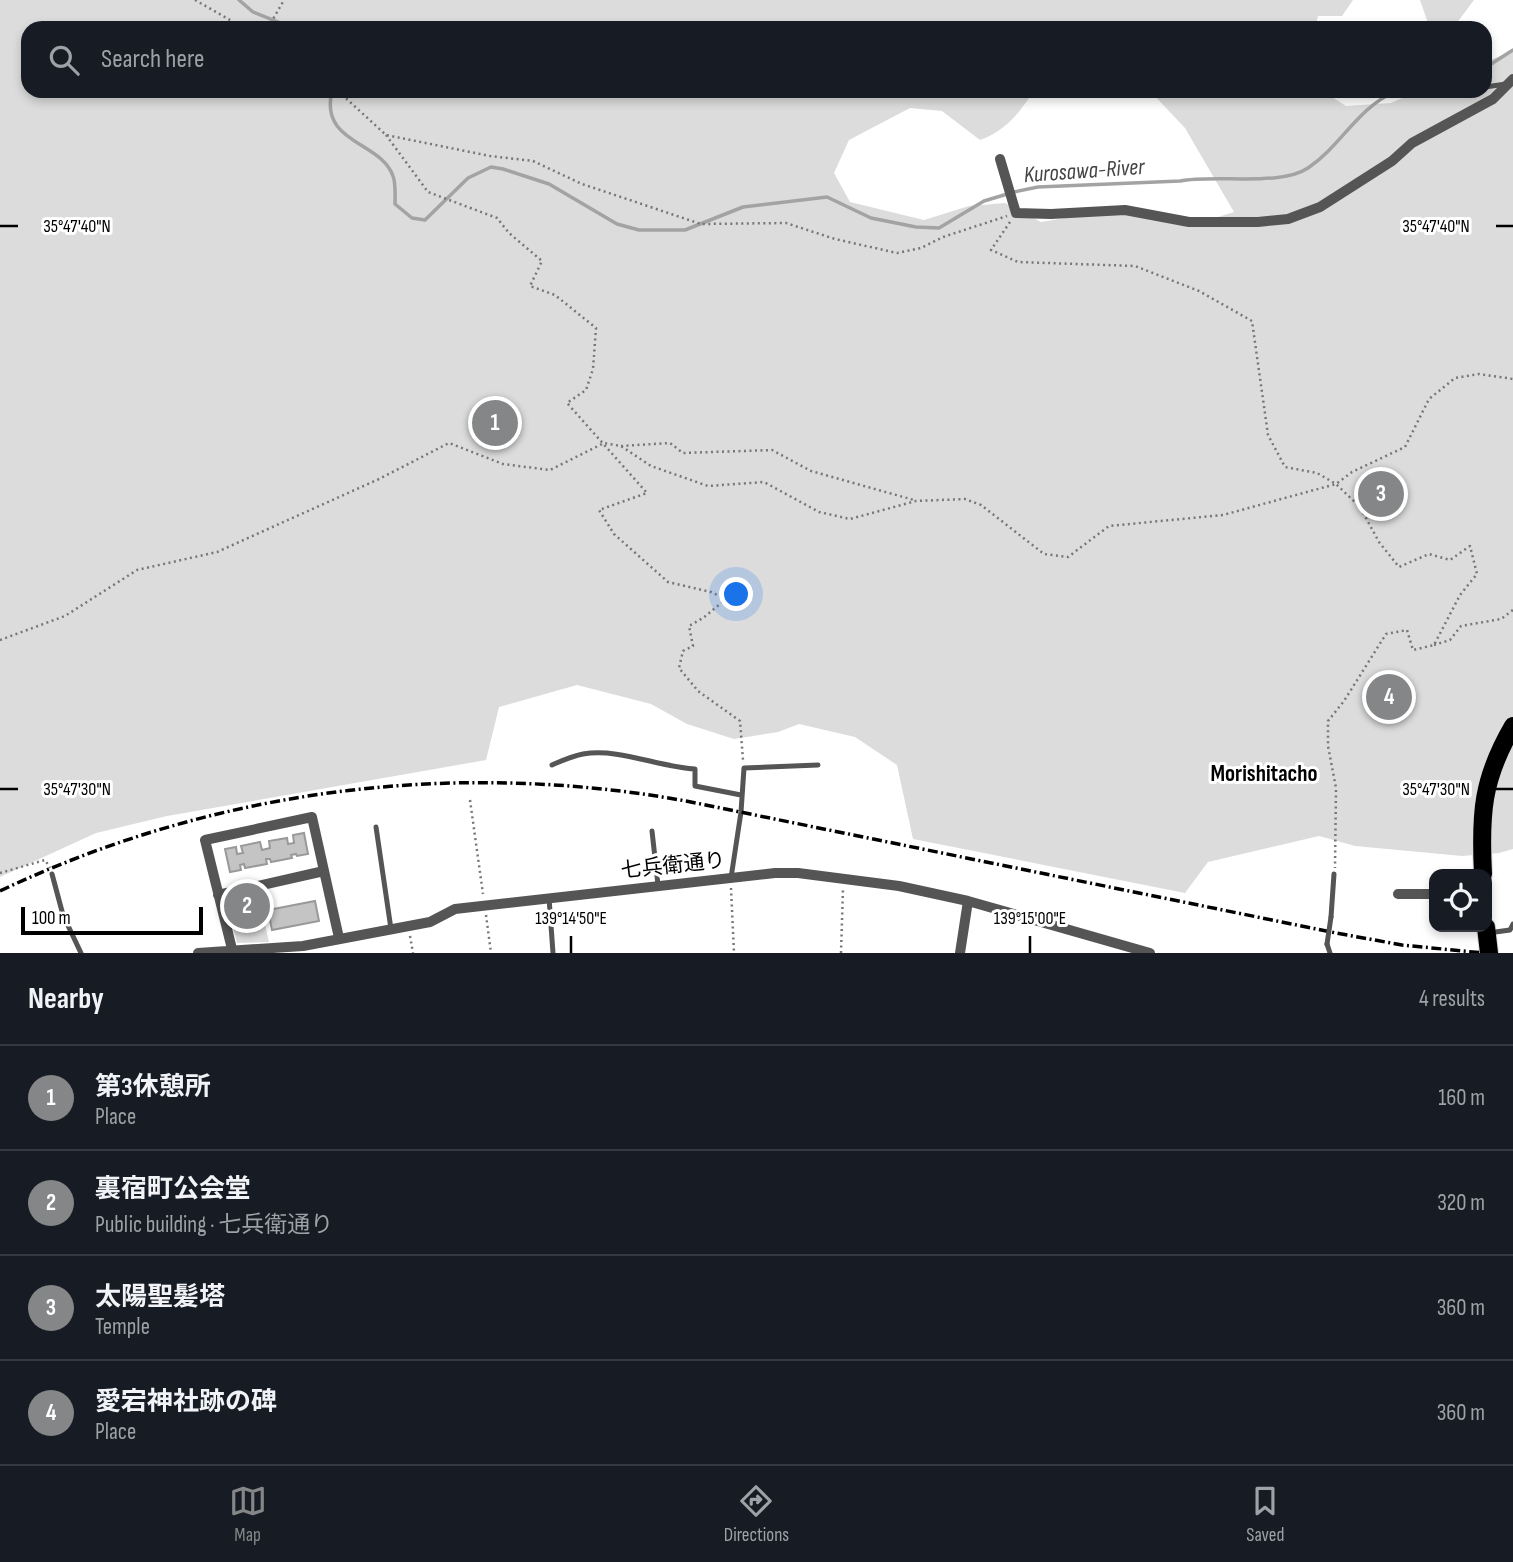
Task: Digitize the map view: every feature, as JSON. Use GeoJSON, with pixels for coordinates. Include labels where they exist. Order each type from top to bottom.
{"type":"FeatureCollection","features":[{"type":"Feature","properties":{"kind":"main road"},"geometry":{"type":"LineString","coordinates":[[1483,869],[1483,802],[1487,784],[1513,726]]}},
{"type":"Feature","properties":{"kind":"street"},"geometry":{"type":"LineString","coordinates":[[1000,159],[1016,213],[1125,210],[1189,222],[1288,219],[1320,207],[1392,161],[1412,143],[1493,99],[1512,81]]}},
{"type":"Feature","properties":{"kind":"street"},"geometry":{"type":"LineString","coordinates":[[232,949],[205,840],[313,817],[339,938]]}},
{"type":"Feature","properties":{"kind":"street"},"geometry":{"type":"LineString","coordinates":[[218,895],[324,872]]}},
{"type":"Feature","properties":{"kind":"street","name":"七兵衛通り"},"geometry":{"type":"LineString","coordinates":[[198,953],[232,949],[304,949],[339,938],[430,922],[455,909],[786,873],[844,878],[968,901],[1150,953]]}},
{"type":"Feature","properties":{"kind":"street"},"geometry":{"type":"LineString","coordinates":[[1398,894],[1429,894]]}},
{"type":"Feature","properties":{"kind":"street"},"geometry":{"type":"LineString","coordinates":[[960,953],[968,901]]}},
{"type":"Feature","properties":{"kind":"lane"},"geometry":{"type":"LineString","coordinates":[[1492,86],[1512,81]]}},
{"type":"Feature","properties":{"kind":"lane"},"geometry":{"type":"LineString","coordinates":[[552,765],[583,754],[624,755],[671,768],[695,769],[695,786],[741,795]]}},
{"type":"Feature","properties":{"kind":"lane"},"geometry":{"type":"LineString","coordinates":[[731,878],[744,768],[818,765]]}},
{"type":"Feature","properties":{"kind":"lane"},"geometry":{"type":"LineString","coordinates":[[376,827],[391,929]]}},
{"type":"Feature","properties":{"kind":"lane"},"geometry":{"type":"LineString","coordinates":[[652,831],[658,885]]}},
{"type":"Feature","properties":{"kind":"lane"},"geometry":{"type":"LineString","coordinates":[[52,874],[63,915],[82,953]]}},
{"type":"Feature","properties":{"kind":"lane"},"geometry":{"type":"LineString","coordinates":[[1330,953],[1327,944],[1334,874]]}},
{"type":"Feature","properties":{"kind":"lane"},"geometry":{"type":"LineString","coordinates":[[549,898],[554,953]]}},
{"type":"Feature","properties":{"kind":"lane"},"geometry":{"type":"LineString","coordinates":[[1488,939],[1510,930],[1513,924]]}},
{"type":"Feature","properties":{"kind":"path"},"geometry":{"type":"LineString","coordinates":[[195,0],[232,21]]}},
{"type":"Feature","properties":{"kind":"path"},"geometry":{"type":"LineString","coordinates":[[272,21],[284,0]]}},
{"type":"Feature","properties":{"kind":"path"},"geometry":{"type":"LineString","coordinates":[[346,98],[386,135],[428,192],[497,218],[509,233],[542,261],[530,286],[555,295],[596,328],[593,369],[586,390],[567,402],[647,493],[598,510],[614,534],[668,582],[711,592],[726,599],[689,626],[693,646],[683,651],[679,668],[698,691],[740,721],[744,768]]}},
{"type":"Feature","properties":{"kind":"path"},"geometry":{"type":"LineString","coordinates":[[386,135],[490,156],[533,161],[582,184],[701,224],[786,223],[835,239],[897,253],[921,248],[943,237],[1016,213]]}},
{"type":"Feature","properties":{"kind":"path"},"geometry":{"type":"LineString","coordinates":[[1016,213],[991,250],[1018,262],[1135,266],[1199,291],[1252,321],[1268,435],[1285,467],[1317,473],[1336,484],[1360,507],[1378,542],[1399,567],[1429,554],[1450,561],[1470,546],[1477,574],[1460,596],[1434,645]]}},
{"type":"Feature","properties":{"kind":"path"},"geometry":{"type":"LineString","coordinates":[[621,446],[651,466],[708,486],[764,482],[818,512],[850,519],[916,501],[965,499],[981,505],[1044,554],[1068,557],[1109,526],[1223,515],[1336,484],[1352,472],[1405,447],[1429,398],[1455,378],[1479,374],[1513,380]]}},
{"type":"Feature","properties":{"kind":"path"},"geometry":{"type":"LineString","coordinates":[[0,640],[65,615],[137,570],[217,552],[379,479],[449,443],[503,464],[550,470],[604,443],[621,446],[670,443],[683,453],[772,450],[811,471],[916,501]]}},
{"type":"Feature","properties":{"kind":"path"},"geometry":{"type":"LineString","coordinates":[[1334,874],[1336,788],[1328,746],[1328,721],[1344,701],[1386,634],[1407,630],[1413,650],[1450,640],[1461,626],[1501,619],[1513,610]]}},
{"type":"Feature","properties":{"kind":"path"},"geometry":{"type":"LineString","coordinates":[[470,800],[491,953]]}},
{"type":"Feature","properties":{"kind":"path"},"geometry":{"type":"LineString","coordinates":[[0,873],[45,860],[52,874]]}},
{"type":"Feature","properties":{"kind":"path"},"geometry":{"type":"LineString","coordinates":[[731,878],[734,953]]}},
{"type":"Feature","properties":{"kind":"path"},"geometry":{"type":"LineString","coordinates":[[841,953],[844,878]]}},
{"type":"Feature","properties":{"kind":"path"},"geometry":{"type":"LineString","coordinates":[[409,926],[413,953]]}},
{"type":"Feature","properties":{"kind":"shaded area"},"geometry":{"type":"Polygon","coordinates":[[[0,0],[1353,0],[1342,16],[1318,16],[1317,21],[21,21],[21,98],[1029,98],[1011,120],[998,131],[980,140],[942,111],[910,108],[849,140],[834,173],[850,202],[924,220],[969,206],[1005,203],[1041,222],[1131,207],[1189,226],[1234,212],[1185,128],[1157,98],[1334,98],[1346,106],[1391,103],[1402,98],[1492,98],[1492,59],[1513,51],[1513,849],[1462,856],[1355,846],[1319,836],[1208,862],[1185,893],[913,839],[897,765],[855,737],[799,724],[778,732],[734,739],[687,724],[651,704],[577,685],[499,707],[486,760],[167,816],[96,833],[0,877],[0,0]]]}},
{"type":"Feature","properties":{"kind":"shaded area"},"geometry":{"type":"Polygon","coordinates":[[[1420,0],[1474,0],[1458,21],[1427,21],[1420,0]]]}},
{"type":"Feature","properties":{"kind":"shaded area"},"geometry":{"type":"Polygon","coordinates":[[[264,920],[269,942],[237,943],[233,927],[264,920]]]}},
{"type":"Feature","properties":{"kind":"building"},"geometry":{"type":"Polygon","coordinates":[[[1394,474],[1401,486],[1393,490],[1386,478],[1394,474]]]}},
{"type":"Feature","properties":{"kind":"building"},"geometry":{"type":"Polygon","coordinates":[[[1381,486],[1387,488],[1387,500],[1381,502],[1375,500],[1373,494],[1375,488],[1381,486]]]}},
{"type":"Feature","properties":{"kind":"building"},"geometry":{"type":"Polygon","coordinates":[[[304,833],[308,854],[291,855],[292,858],[271,862],[266,859],[267,864],[245,868],[244,864],[240,865],[241,870],[230,872],[225,849],[236,847],[237,854],[243,853],[241,846],[260,842],[262,850],[270,848],[269,841],[287,838],[288,844],[294,843],[293,835],[304,833]]]}},
{"type":"Feature","properties":{"kind":"building"},"geometry":{"type":"Polygon","coordinates":[[[260,895],[264,912],[233,917],[230,901],[260,895]]]}},
{"type":"Feature","properties":{"kind":"building"},"geometry":{"type":"Polygon","coordinates":[[[315,901],[319,921],[272,930],[268,910],[315,901]]]}},
{"type":"Feature","properties":{"kind":"waterway","name":"Kurosawa-River"},"geometry":{"type":"LineString","coordinates":[[239,0],[253,12],[276,21]]}},
{"type":"Feature","properties":{"kind":"waterway","name":"Kurosawa-River"},"geometry":{"type":"LineString","coordinates":[[1492,64],[1513,50]]}},
{"type":"Feature","properties":{"kind":"waterway","name":"Kurosawa-River"},"geometry":{"type":"LineString","coordinates":[[331,98],[330,108],[334,122],[342,132],[386,164],[394,179],[395,204],[412,218],[425,220],[468,178],[491,167],[549,184],[617,224],[639,230],[685,230],[743,207],[827,197],[871,218],[916,227],[939,228],[984,201],[1038,187],[1281,177],[1296,174],[1320,159],[1370,107],[1384,98]]}},
{"type":"Feature","properties":{"kind":"railway"},"geometry":{"type":"LineString","coordinates":[[0,891],[82,856],[165,828],[250,807],[336,792],[423,784],[511,783],[598,789],[686,801],[1336,933],[1402,945],[1483,953]]}},
{"type":"Feature","properties":{"kind":"place","name":"第3休憩所"},"geometry":{"type":"Point","coordinates":[495,423]}},
{"type":"Feature","properties":{"kind":"place","name":"太陽聖髪塔"},"geometry":{"type":"Point","coordinates":[1381,494]}},
{"type":"Feature","properties":{"kind":"place","name":"愛宕神社跡の碑"},"geometry":{"type":"Point","coordinates":[1389,697]}},
{"type":"Feature","properties":{"kind":"place","name":"裏宿町公会堂"},"geometry":{"type":"Point","coordinates":[247,906]}},
{"type":"Feature","properties":{"kind":"district","name":"Morishitacho"},"geometry":{"type":"Point","coordinates":[1264,773]}}]}
